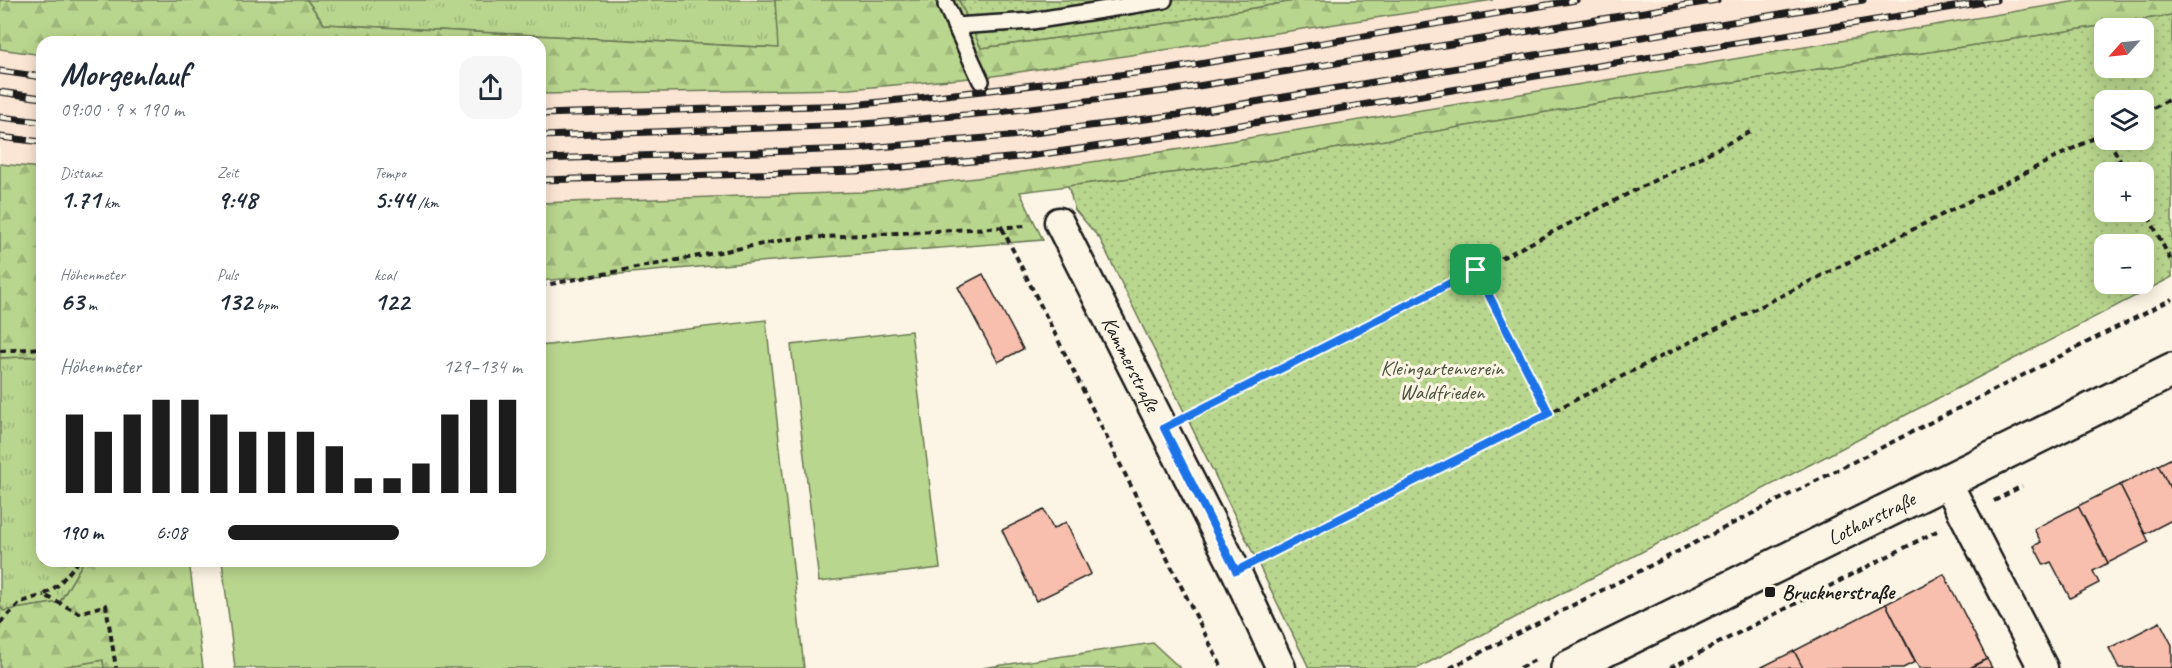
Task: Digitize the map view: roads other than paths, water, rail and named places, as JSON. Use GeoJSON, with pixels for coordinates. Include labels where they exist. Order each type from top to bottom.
{"type":"FeatureCollection","features":[{"type":"Feature","properties":{"kind":"street","name":"Kammerstraße"},"geometry":{"type":"LineString","coordinates":[[1059,222],[1236,571],[1281,668]]}},
{"type":"Feature","properties":{"kind":"street","name":"Lotharstraße"},"geometry":{"type":"LineString","coordinates":[[1568,668],[2172,370]]}},
{"type":"Feature","properties":{"kind":"street"},"geometry":{"type":"LineString","coordinates":[[1947,482],[2043,668]]}},
{"type":"Feature","properties":{"kind":"lane"},"geometry":{"type":"LineString","coordinates":[[955,26],[1032,21],[1164,0]]}},
{"type":"Feature","properties":{"kind":"lane"},"geometry":{"type":"LineString","coordinates":[[946,5],[981,81]]}},
{"type":"Feature","properties":{"kind":"railway"},"geometry":{"type":"LineString","coordinates":[[546,114],[853,105],[991,90],[1170,69],[1576,0]]}},
{"type":"Feature","properties":{"kind":"railway"},"geometry":{"type":"LineString","coordinates":[[546,136],[852,125],[999,112],[1174,90],[1717,0]]}},
{"type":"Feature","properties":{"kind":"railway"},"geometry":{"type":"LineString","coordinates":[[546,159],[855,149],[1010,136],[1177,115],[1863,0]]}},
{"type":"Feature","properties":{"kind":"railway"},"geometry":{"type":"LineString","coordinates":[[546,180],[856,171],[1021,157],[1180,135],[1996,0]]}},
{"type":"Feature","properties":{"kind":"railway"},"geometry":{"type":"LineString","coordinates":[[0,71],[36,76]]}},
{"type":"Feature","properties":{"kind":"railway"},"geometry":{"type":"LineString","coordinates":[[0,92],[36,97]]}},
{"type":"Feature","properties":{"kind":"railway"},"geometry":{"type":"LineString","coordinates":[[0,117],[36,121]]}},
{"type":"Feature","properties":{"kind":"railway"},"geometry":{"type":"LineString","coordinates":[[0,137],[36,141]]}},
{"type":"Feature","properties":{"kind":"place","name":"Brucknerstraße"},"geometry":{"type":"Point","coordinates":[1770,592]}},
{"type":"Feature","properties":{"kind":"park label","name":"Kleingartenverein Waldfrieden"},"geometry":{"type":"Point","coordinates":[1442,380]}}]}
